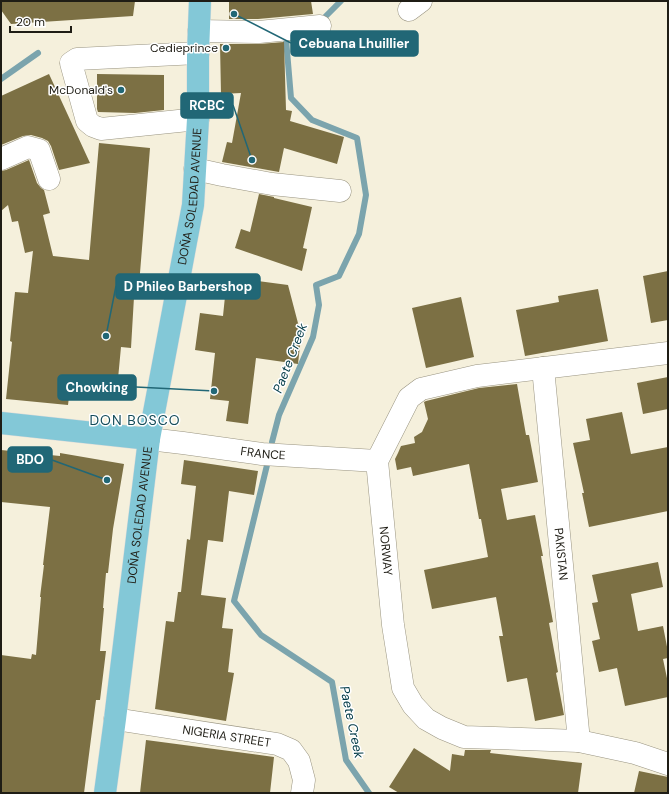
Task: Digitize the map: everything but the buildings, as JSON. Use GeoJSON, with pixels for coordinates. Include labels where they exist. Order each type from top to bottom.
{"type":"FeatureCollection","features":[{"type":"Feature","properties":{"kind":"main road","name":"DOÑA SOLEDAD AVENUE"},"geometry":{"type":"LineString","coordinates":[[105,793],[149,439],[193,205],[198,119],[200,1]]}},
{"type":"Feature","properties":{"kind":"main road"},"geometry":{"type":"LineString","coordinates":[[1,423],[149,439]]}},
{"type":"Feature","properties":{"kind":"street"},"geometry":{"type":"LineString","coordinates":[[199,31],[258,32],[320,26]]}},
{"type":"Feature","properties":{"kind":"street"},"geometry":{"type":"LineString","coordinates":[[198,54],[76,59],[71,63],[87,121],[93,126],[101,129],[198,119]]}},
{"type":"Feature","properties":{"kind":"street"},"geometry":{"type":"LineString","coordinates":[[1,159],[28,147],[39,150],[49,179]]}},
{"type":"Feature","properties":{"kind":"street"},"geometry":{"type":"LineString","coordinates":[[195,169],[272,184],[340,191]]}},
{"type":"Feature","properties":{"kind":"street"},"geometry":{"type":"LineString","coordinates":[[377,461],[409,398],[421,389],[477,376],[668,353]]}},
{"type":"Feature","properties":{"kind":"street","name":"PAKISTAN"},"geometry":{"type":"LineString","coordinates":[[543,368],[579,741]]}},
{"type":"Feature","properties":{"kind":"street","name":"FRANCE"},"geometry":{"type":"LineString","coordinates":[[149,439],[262,454],[377,461]]}},
{"type":"Feature","properties":{"kind":"street","name":"NORWAY"},"geometry":{"type":"LineString","coordinates":[[377,461],[393,625],[403,688],[413,705],[426,719],[442,728],[464,737],[579,741],[635,753],[668,764]]}},
{"type":"Feature","properties":{"kind":"street","name":"NIGERIA STREET"},"geometry":{"type":"LineString","coordinates":[[115,719],[278,744],[291,750],[299,761],[304,780],[302,793]]}},
{"type":"Feature","properties":{"kind":"waterway","name":"Paete Creek"},"geometry":{"type":"LineString","coordinates":[[320,19],[323,19],[341,1]]}},
{"type":"Feature","properties":{"kind":"waterway","name":"Paete Creek"},"geometry":{"type":"LineString","coordinates":[[272,442],[279,415],[313,337],[319,305],[316,285],[339,276],[359,234],[366,195],[357,138],[312,120],[291,98],[285,34]]}},
{"type":"Feature","properties":{"kind":"waterway","name":"Paete Creek"},"geometry":{"type":"LineString","coordinates":[[1,79],[38,53]]}},
{"type":"Feature","properties":{"kind":"waterway","name":"Paete Creek"},"geometry":{"type":"LineString","coordinates":[[268,461],[234,601],[261,635],[332,682],[346,760],[369,793]]}},
{"type":"Feature","properties":{"kind":"place","name":"Cebuana Lhuillier"},"geometry":{"type":"Point","coordinates":[234,14]}},
{"type":"Feature","properties":{"kind":"place","name":"Cedieprince"},"geometry":{"type":"Point","coordinates":[226,48]}},
{"type":"Feature","properties":{"kind":"place","name":"McDonald's"},"geometry":{"type":"Point","coordinates":[121,90]}},
{"type":"Feature","properties":{"kind":"place","name":"RCBC"},"geometry":{"type":"Point","coordinates":[252,160]}},
{"type":"Feature","properties":{"kind":"place","name":"D Phileo Barbershop"},"geometry":{"type":"Point","coordinates":[106,336]}},
{"type":"Feature","properties":{"kind":"place","name":"Chowking"},"geometry":{"type":"Point","coordinates":[214,391]}},
{"type":"Feature","properties":{"kind":"place","name":"BDO"},"geometry":{"type":"Point","coordinates":[107,480]}},
{"type":"Feature","properties":{"kind":"district","name":"DON BOSCO"},"geometry":{"type":"Point","coordinates":[135,420]}}]}
